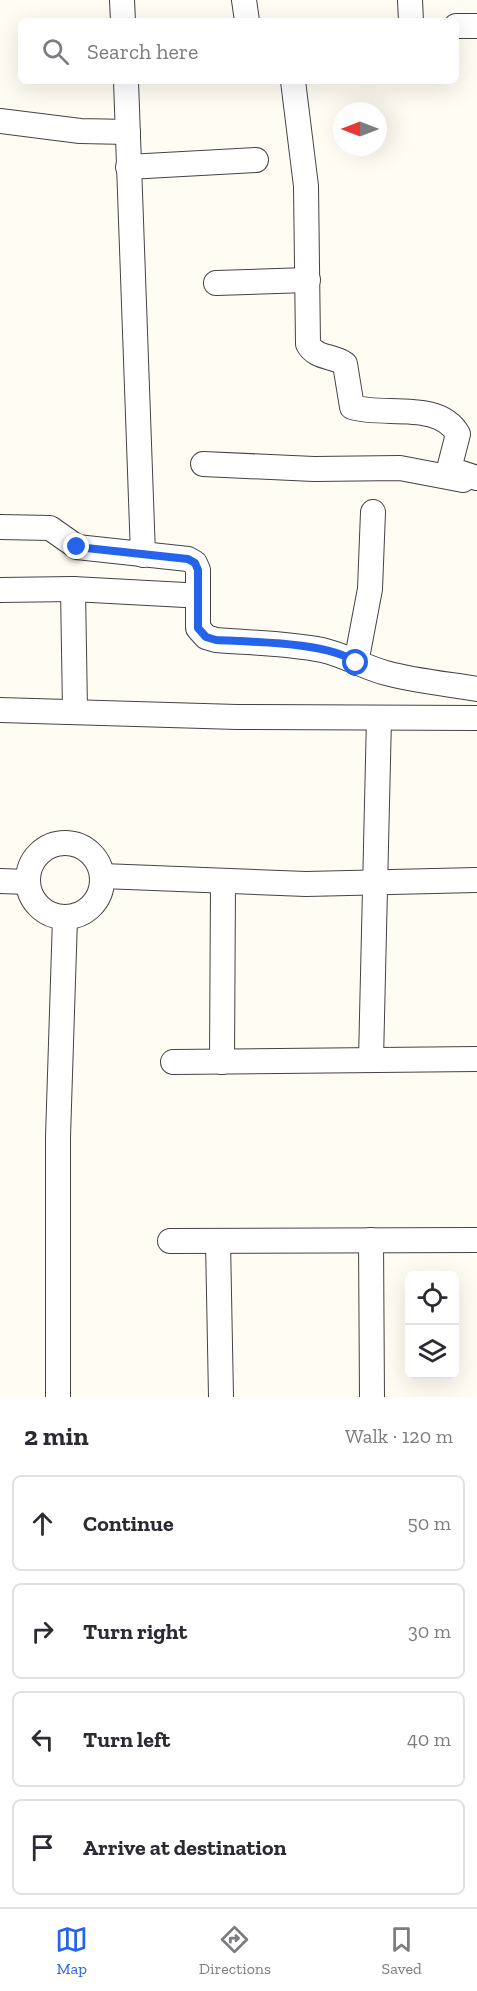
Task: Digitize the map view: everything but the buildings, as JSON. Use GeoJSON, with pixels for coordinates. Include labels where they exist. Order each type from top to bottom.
{"type":"FeatureCollection","features":[{"type":"Feature","properties":{"kind":"street"},"geometry":{"type":"LineString","coordinates":[[122,0],[123,18]]}},
{"type":"Feature","properties":{"kind":"street"},"geometry":{"type":"LineString","coordinates":[[244,0],[247,18]]}},
{"type":"Feature","properties":{"kind":"street"},"geometry":{"type":"LineString","coordinates":[[410,0],[411,18]]}},
{"type":"Feature","properties":{"kind":"street"},"geometry":{"type":"LineString","coordinates":[[459,26],[477,27]]}},
{"type":"Feature","properties":{"kind":"street"},"geometry":{"type":"LineString","coordinates":[[126,84],[143,555]]}},
{"type":"Feature","properties":{"kind":"street"},"geometry":{"type":"LineString","coordinates":[[292,84],[306,186],[308,344],[317,354],[339,359],[345,364],[352,407],[364,411],[428,415],[442,421],[458,434],[449,469],[477,478]]}},
{"type":"Feature","properties":{"kind":"street"},"geometry":{"type":"LineString","coordinates":[[0,121],[80,131],[128,132]]}},
{"type":"Feature","properties":{"kind":"street"},"geometry":{"type":"LineString","coordinates":[[128,166],[255,160]]}},
{"type":"Feature","properties":{"kind":"street"},"geometry":{"type":"LineString","coordinates":[[216,283],[308,280]]}},
{"type":"Feature","properties":{"kind":"street"},"geometry":{"type":"LineString","coordinates":[[203,464],[314,470],[400,468],[477,483]]}},
{"type":"Feature","properties":{"kind":"street"},"geometry":{"type":"LineString","coordinates":[[356,663],[370,589],[373,512]]}},
{"type":"Feature","properties":{"kind":"street"},"geometry":{"type":"LineString","coordinates":[[0,526],[50,528],[77,547],[188,559],[195,563],[198,570],[198,628],[206,637],[216,640],[297,646],[349,657],[356,663],[409,678],[477,689]]}},
{"type":"Feature","properties":{"kind":"street"},"geometry":{"type":"LineString","coordinates":[[0,590],[73,589],[185,595]]}},
{"type":"Feature","properties":{"kind":"street"},"geometry":{"type":"LineString","coordinates":[[73,589],[75,710]]}},
{"type":"Feature","properties":{"kind":"street"},"geometry":{"type":"LineString","coordinates":[[0,710],[75,710],[237,717],[477,718]]}},
{"type":"Feature","properties":{"kind":"street"},"geometry":{"type":"LineString","coordinates":[[371,1060],[377,882],[379,718]]}},
{"type":"Feature","properties":{"kind":"street"},"geometry":{"type":"LineString","coordinates":[[70,843],[85,849],[96,861],[102,876],[100,892],[93,905],[80,915],[65,918],[51,915],[39,907],[31,896],[28,882],[30,866],[40,852],[54,844],[70,843]]}},
{"type":"Feature","properties":{"kind":"street"},"geometry":{"type":"LineString","coordinates":[[102,876],[224,883],[477,880]]}},
{"type":"Feature","properties":{"kind":"street"},"geometry":{"type":"LineString","coordinates":[[0,881],[28,882]]}},
{"type":"Feature","properties":{"kind":"street"},"geometry":{"type":"LineString","coordinates":[[222,1062],[224,883]]}},
{"type":"Feature","properties":{"kind":"street"},"geometry":{"type":"LineString","coordinates":[[58,1397],[58,1137],[65,918]]}},
{"type":"Feature","properties":{"kind":"street"},"geometry":{"type":"LineString","coordinates":[[173,1062],[477,1059]]}},
{"type":"Feature","properties":{"kind":"street"},"geometry":{"type":"LineString","coordinates":[[371,1240],[372,1397]]}},
{"type":"Feature","properties":{"kind":"street"},"geometry":{"type":"LineString","coordinates":[[170,1241],[477,1240]]}},
{"type":"Feature","properties":{"kind":"street"},"geometry":{"type":"LineString","coordinates":[[218,1242],[221,1397]]}},
{"type":"Feature","properties":{"kind":"route"},"geometry":{"type":"LineString","coordinates":[[77,547],[188,559],[195,563],[198,570],[198,628],[206,637],[216,640],[324,650],[349,657],[356,663]]}}]}
